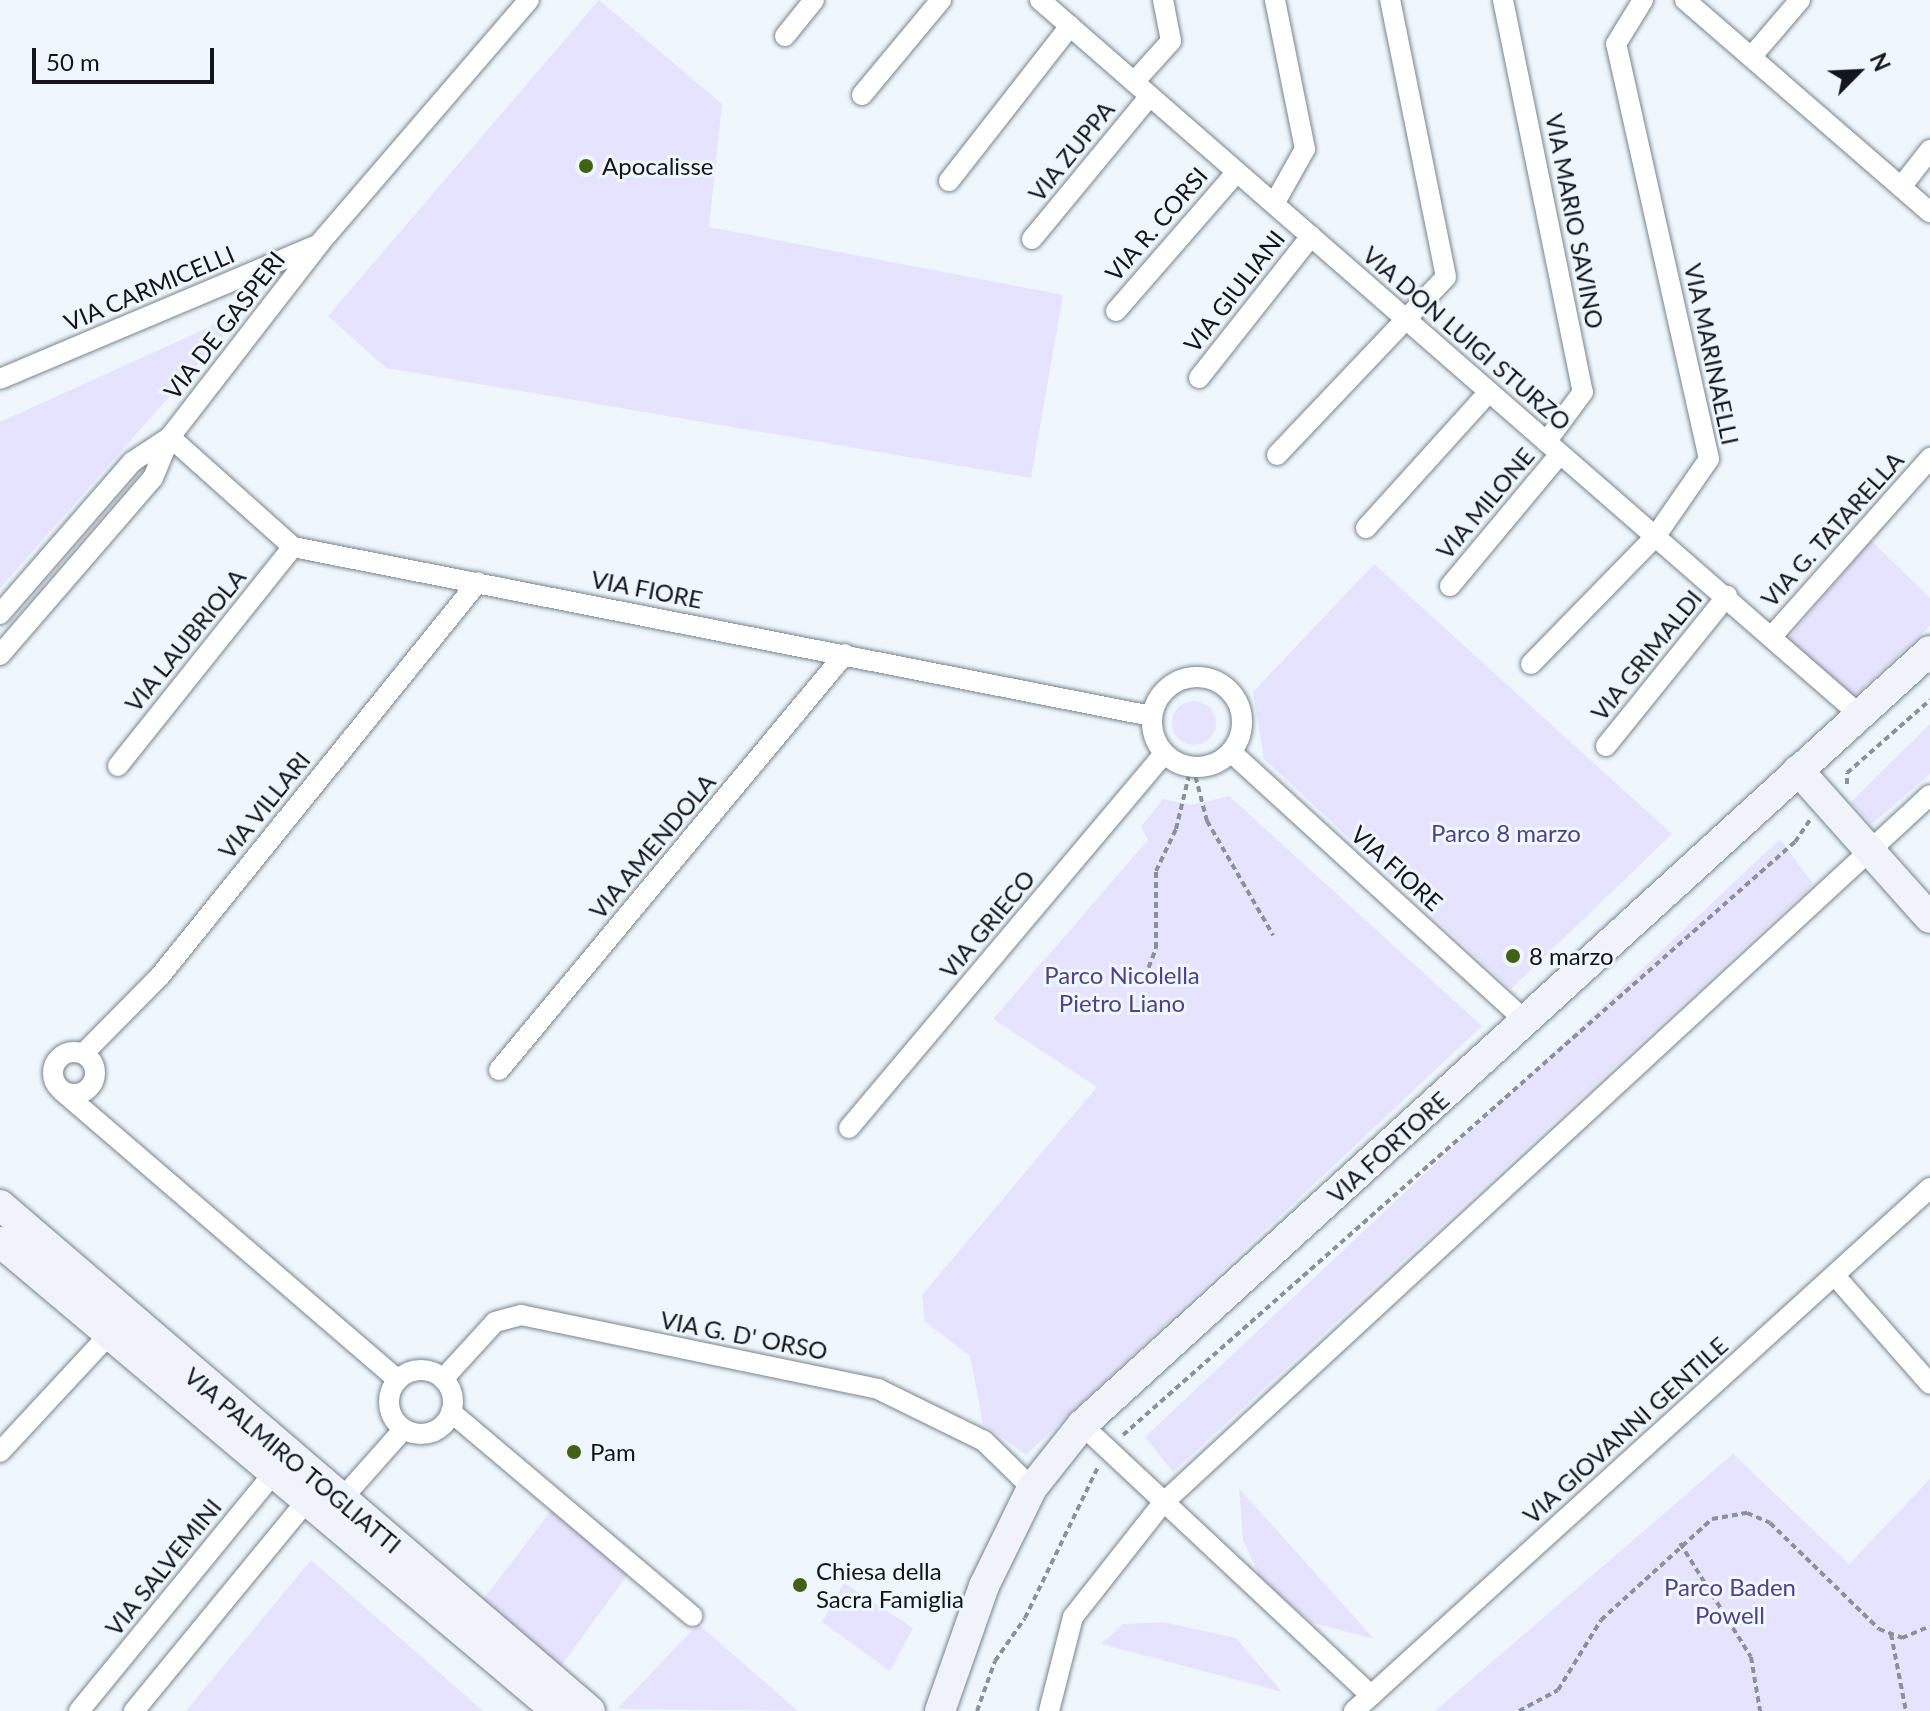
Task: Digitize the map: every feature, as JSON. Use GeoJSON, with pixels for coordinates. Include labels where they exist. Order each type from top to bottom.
{"type":"FeatureCollection","features":[{"type":"Feature","properties":{"kind":"street","name":"VIA DE GASPERI"},"geometry":{"type":"LineString","coordinates":[[170,437],[319,244],[529,0]]}},
{"type":"Feature","properties":{"kind":"street"},"geometry":{"type":"LineString","coordinates":[[785,36],[814,0]]}},
{"type":"Feature","properties":{"kind":"street"},"geometry":{"type":"LineString","coordinates":[[862,95],[941,0]]}},
{"type":"Feature","properties":{"kind":"street","name":"VIA DON LUIGI STURZO"},"geometry":{"type":"LineString","coordinates":[[1040,0],[1655,537],[1773,635],[1860,715]]}},
{"type":"Feature","properties":{"kind":"street","name":"VIA ZUPPA"},"geometry":{"type":"LineString","coordinates":[[1032,239],[1142,89],[1171,41],[1163,0]]}},
{"type":"Feature","properties":{"kind":"street"},"geometry":{"type":"LineString","coordinates":[[1274,204],[1305,149],[1275,0]]}},
{"type":"Feature","properties":{"kind":"street"},"geometry":{"type":"LineString","coordinates":[[1277,455],[1409,322],[1446,277],[1390,0]]}},
{"type":"Feature","properties":{"kind":"street","name":"VIA MARIO SAVINO"},"geometry":{"type":"LineString","coordinates":[[1503,0],[1583,392],[1553,448]]}},
{"type":"Feature","properties":{"kind":"street","name":"VIA MARINAELLI"},"geometry":{"type":"LineString","coordinates":[[1531,664],[1655,537],[1703,473],[1709,445],[1616,44],[1643,0]]}},
{"type":"Feature","properties":{"kind":"street"},"geometry":{"type":"LineString","coordinates":[[1685,0],[1930,212]]}},
{"type":"Feature","properties":{"kind":"street"},"geometry":{"type":"LineString","coordinates":[[1752,56],[1800,0]]}},
{"type":"Feature","properties":{"kind":"street"},"geometry":{"type":"LineString","coordinates":[[949,181],[1070,26]]}},
{"type":"Feature","properties":{"kind":"street"},"geometry":{"type":"LineString","coordinates":[[1901,187],[1930,150]]}},
{"type":"Feature","properties":{"kind":"street","name":"VIA R. CORSI"},"geometry":{"type":"LineString","coordinates":[[1116,311],[1237,172]]}},
{"type":"Feature","properties":{"kind":"street","name":"VIA GIULIANI"},"geometry":{"type":"LineString","coordinates":[[1199,378],[1311,236]]}},
{"type":"Feature","properties":{"kind":"street","name":"VIA CARMICELLI"},"geometry":{"type":"LineString","coordinates":[[0,379],[319,244]]}},
{"type":"Feature","properties":{"kind":"street"},"geometry":{"type":"LineString","coordinates":[[1366,528],[1489,392]]}},
{"type":"Feature","properties":{"kind":"street"},"geometry":{"type":"LineString","coordinates":[[170,437],[293,547]]}},
{"type":"Feature","properties":{"kind":"street"},"geometry":{"type":"LineString","coordinates":[[0,614],[132,462],[170,437]]}},
{"type":"Feature","properties":{"kind":"street"},"geometry":{"type":"LineString","coordinates":[[0,655],[153,478],[170,437]]}},
{"type":"Feature","properties":{"kind":"street","name":"VIA MILONE"},"geometry":{"type":"LineString","coordinates":[[1450,586],[1553,448]]}},
{"type":"Feature","properties":{"kind":"street","name":"VIA G. TATARELLA"},"geometry":{"type":"LineString","coordinates":[[1773,635],[1930,458]]}},
{"type":"Feature","properties":{"kind":"street","name":"VIA FIORE"},"geometry":{"type":"LineString","coordinates":[[293,547],[1151,716]]}},
{"type":"Feature","properties":{"kind":"street","name":"VIA LAUBRIOLA"},"geometry":{"type":"LineString","coordinates":[[118,766],[293,547]]}},
{"type":"Feature","properties":{"kind":"street","name":"VIA VILLARI"},"geometry":{"type":"LineString","coordinates":[[83,1054],[160,976],[478,582]]}},
{"type":"Feature","properties":{"kind":"street","name":"VIA GRIMALDI"},"geometry":{"type":"LineString","coordinates":[[1606,746],[1727,596]]}},
{"type":"Feature","properties":{"kind":"street","name":"VIA FORTORE"},"geometry":{"type":"LineString","coordinates":[[940,1711],[984,1586],[1032,1488],[1082,1425],[1528,1023],[1930,651]]}},
{"type":"Feature","properties":{"kind":"street","name":"VIA AMENDOLA"},"geometry":{"type":"LineString","coordinates":[[499,1070],[845,654]]}},
{"type":"Feature","properties":{"kind":"street"},"geometry":{"type":"LineString","coordinates":[[1208,677],[1240,708],[1231,752],[1192,767],[1164,754],[1151,716],[1165,689],[1208,677]]}},
{"type":"Feature","properties":{"kind":"street","name":"VIA FIORE"},"geometry":{"type":"LineString","coordinates":[[1231,752],[1528,1023]]}},
{"type":"Feature","properties":{"kind":"street","name":"VIA GRIECO"},"geometry":{"type":"LineString","coordinates":[[849,1128],[1164,754]]}},
{"type":"Feature","properties":{"kind":"street"},"geometry":{"type":"LineString","coordinates":[[1798,770],[1930,918]]}},
{"type":"Feature","properties":{"kind":"street"},"geometry":{"type":"LineString","coordinates":[[1049,1711],[1073,1617],[1162,1504],[1930,795]]}},
{"type":"Feature","properties":{"kind":"street"},"geometry":{"type":"LineString","coordinates":[[62,1091],[78,1094],[93,1081],[94,1067],[83,1054],[68,1053],[55,1064],[62,1091],[398,1380]]}},
{"type":"Feature","properties":{"kind":"street","name":"VIA GIOVANNI GENTILE"},"geometry":{"type":"LineString","coordinates":[[1354,1711],[1836,1277],[1930,1188]]}},
{"type":"Feature","properties":{"kind":"street","name":"VIA PALMIRO TOGLIATTI"},"geometry":{"type":"LineString","coordinates":[[0,1205],[117,1326]]}},
{"type":"Feature","properties":{"kind":"street","name":"VIA PALMIRO TOGLIATTI"},"geometry":{"type":"LineString","coordinates":[[0,1242],[117,1326],[280,1464],[590,1711]]}},
{"type":"Feature","properties":{"kind":"street"},"geometry":{"type":"LineString","coordinates":[[1836,1277],[1930,1384]]}},
{"type":"Feature","properties":{"kind":"street","name":"VIA G. D' ORSO"},"geometry":{"type":"LineString","coordinates":[[443,1379],[495,1322],[521,1315],[878,1389],[984,1441],[1032,1488]]}},
{"type":"Feature","properties":{"kind":"street"},"geometry":{"type":"LineString","coordinates":[[0,1452],[117,1326]]}},
{"type":"Feature","properties":{"kind":"street"},"geometry":{"type":"LineString","coordinates":[[398,1380],[421,1370],[443,1379],[451,1412],[692,1616]]}},
{"type":"Feature","properties":{"kind":"street"},"geometry":{"type":"LineString","coordinates":[[398,1380],[390,1410],[404,1429],[427,1434],[451,1412]]}},
{"type":"Feature","properties":{"kind":"street"},"geometry":{"type":"LineString","coordinates":[[1082,1425],[1162,1504],[1371,1695]]}},
{"type":"Feature","properties":{"kind":"street"},"geometry":{"type":"LineString","coordinates":[[134,1711],[322,1496],[404,1429]]}},
{"type":"Feature","properties":{"kind":"street","name":"VIA SALVEMINI"},"geometry":{"type":"LineString","coordinates":[[79,1711],[280,1464]]}},
{"type":"Feature","properties":{"kind":"street","name":"VIA PALMIRO TOGLIATTI"},"geometry":{"type":"LineString","coordinates":[[322,1496],[557,1711]]}},
{"type":"Feature","properties":{"kind":"path"},"geometry":{"type":"LineString","coordinates":[[977,1711],[995,1661],[1025,1618],[1108,1449],[1783,853],[1847,787],[1847,773],[1930,700]]}},
{"type":"Feature","properties":{"kind":"path"},"geometry":{"type":"LineString","coordinates":[[1192,767],[1207,821],[1273,935]]}},
{"type":"Feature","properties":{"kind":"path"},"geometry":{"type":"LineString","coordinates":[[1145,977],[1156,948],[1156,871],[1176,829],[1192,767]]}},
{"type":"Feature","properties":{"kind":"path"},"geometry":{"type":"LineString","coordinates":[[1519,1711],[1558,1690],[1601,1620],[1680,1543],[1712,1519],[1758,1518],[1891,1634],[1902,1638],[1930,1626]]}},
{"type":"Feature","properties":{"kind":"path"},"geometry":{"type":"LineString","coordinates":[[1680,1543],[1751,1657],[1760,1711]]}},
{"type":"Feature","properties":{"kind":"path"},"geometry":{"type":"LineString","coordinates":[[1891,1634],[1906,1711]]}},
{"type":"Feature","properties":{"kind":"green space"},"geometry":{"type":"Polygon","coordinates":[[[599,0],[722,104],[709,227],[1063,295],[1031,478],[386,368],[328,316],[599,0]]]}},
{"type":"Feature","properties":{"kind":"green space"},"geometry":{"type":"Polygon","coordinates":[[[245,311],[0,588],[0,422],[245,311]]]}},
{"type":"Feature","properties":{"kind":"green space"},"geometry":{"type":"Polygon","coordinates":[[[1871,540],[1930,598],[1930,626],[1851,699],[1788,639],[1871,540]]]}},
{"type":"Feature","properties":{"kind":"green space","name":"Parco 8 marzo"},"geometry":{"type":"Polygon","coordinates":[[[1374,564],[1672,834],[1511,989],[1264,759],[1253,692],[1374,564]]]}},
{"type":"Feature","properties":{"kind":"green space"},"geometry":{"type":"Polygon","coordinates":[[[1194,701],[1209,708],[1216,723],[1209,738],[1194,745],[1179,738],[1172,723],[1179,708],[1194,701]]]}},
{"type":"Feature","properties":{"kind":"green space"},"geometry":{"type":"Polygon","coordinates":[[[1930,724],[1930,774],[1872,824],[1851,802],[1930,724]]]}},
{"type":"Feature","properties":{"kind":"green space","name":"Parco Nicolella Pietro Liano"},"geometry":{"type":"Polygon","coordinates":[[[1229,796],[1482,1026],[1026,1455],[983,1424],[970,1356],[925,1322],[922,1295],[1097,1087],[993,1019],[1148,840],[1141,827],[1163,799],[1192,805],[1229,796]]]}},
{"type":"Feature","properties":{"kind":"green space"},"geometry":{"type":"Polygon","coordinates":[[[1780,839],[1813,884],[1173,1472],[1145,1437],[1780,839]]]}},
{"type":"Feature","properties":{"kind":"green space","name":"Parco Baden Powell"},"geometry":{"type":"Polygon","coordinates":[[[1733,1454],[1849,1564],[1930,1479],[1930,1711],[1435,1711],[1733,1454]]]}},
{"type":"Feature","properties":{"kind":"green space"},"geometry":{"type":"Polygon","coordinates":[[[1239,1488],[1374,1639],[1313,1623],[1263,1583],[1243,1540],[1239,1488]]]}},
{"type":"Feature","properties":{"kind":"green space"},"geometry":{"type":"Polygon","coordinates":[[[554,1507],[631,1570],[556,1673],[478,1606],[554,1507]]]}},
{"type":"Feature","properties":{"kind":"green space"},"geometry":{"type":"Polygon","coordinates":[[[311,1560],[483,1711],[186,1711],[311,1560]]]}},
{"type":"Feature","properties":{"kind":"green space"},"geometry":{"type":"Polygon","coordinates":[[[844,1583],[913,1628],[890,1671],[822,1622],[844,1583]]]}},
{"type":"Feature","properties":{"kind":"green space"},"geometry":{"type":"Polygon","coordinates":[[[1163,1622],[1236,1638],[1282,1692],[1101,1644],[1123,1624],[1163,1622]]]}},
{"type":"Feature","properties":{"kind":"green space"},"geometry":{"type":"Polygon","coordinates":[[[698,1624],[798,1711],[617,1709],[698,1624]]]}},
{"type":"Feature","properties":{"kind":"place","name":"Apocalisse"},"geometry":{"type":"Point","coordinates":[586,166]}},
{"type":"Feature","properties":{"kind":"place","name":"8 marzo"},"geometry":{"type":"Point","coordinates":[1513,956]}},
{"type":"Feature","properties":{"kind":"place","name":"Pam"},"geometry":{"type":"Point","coordinates":[574,1452]}},
{"type":"Feature","properties":{"kind":"place","name":"Chiesa della Sacra Famiglia"},"geometry":{"type":"Point","coordinates":[800,1585]}}]}
